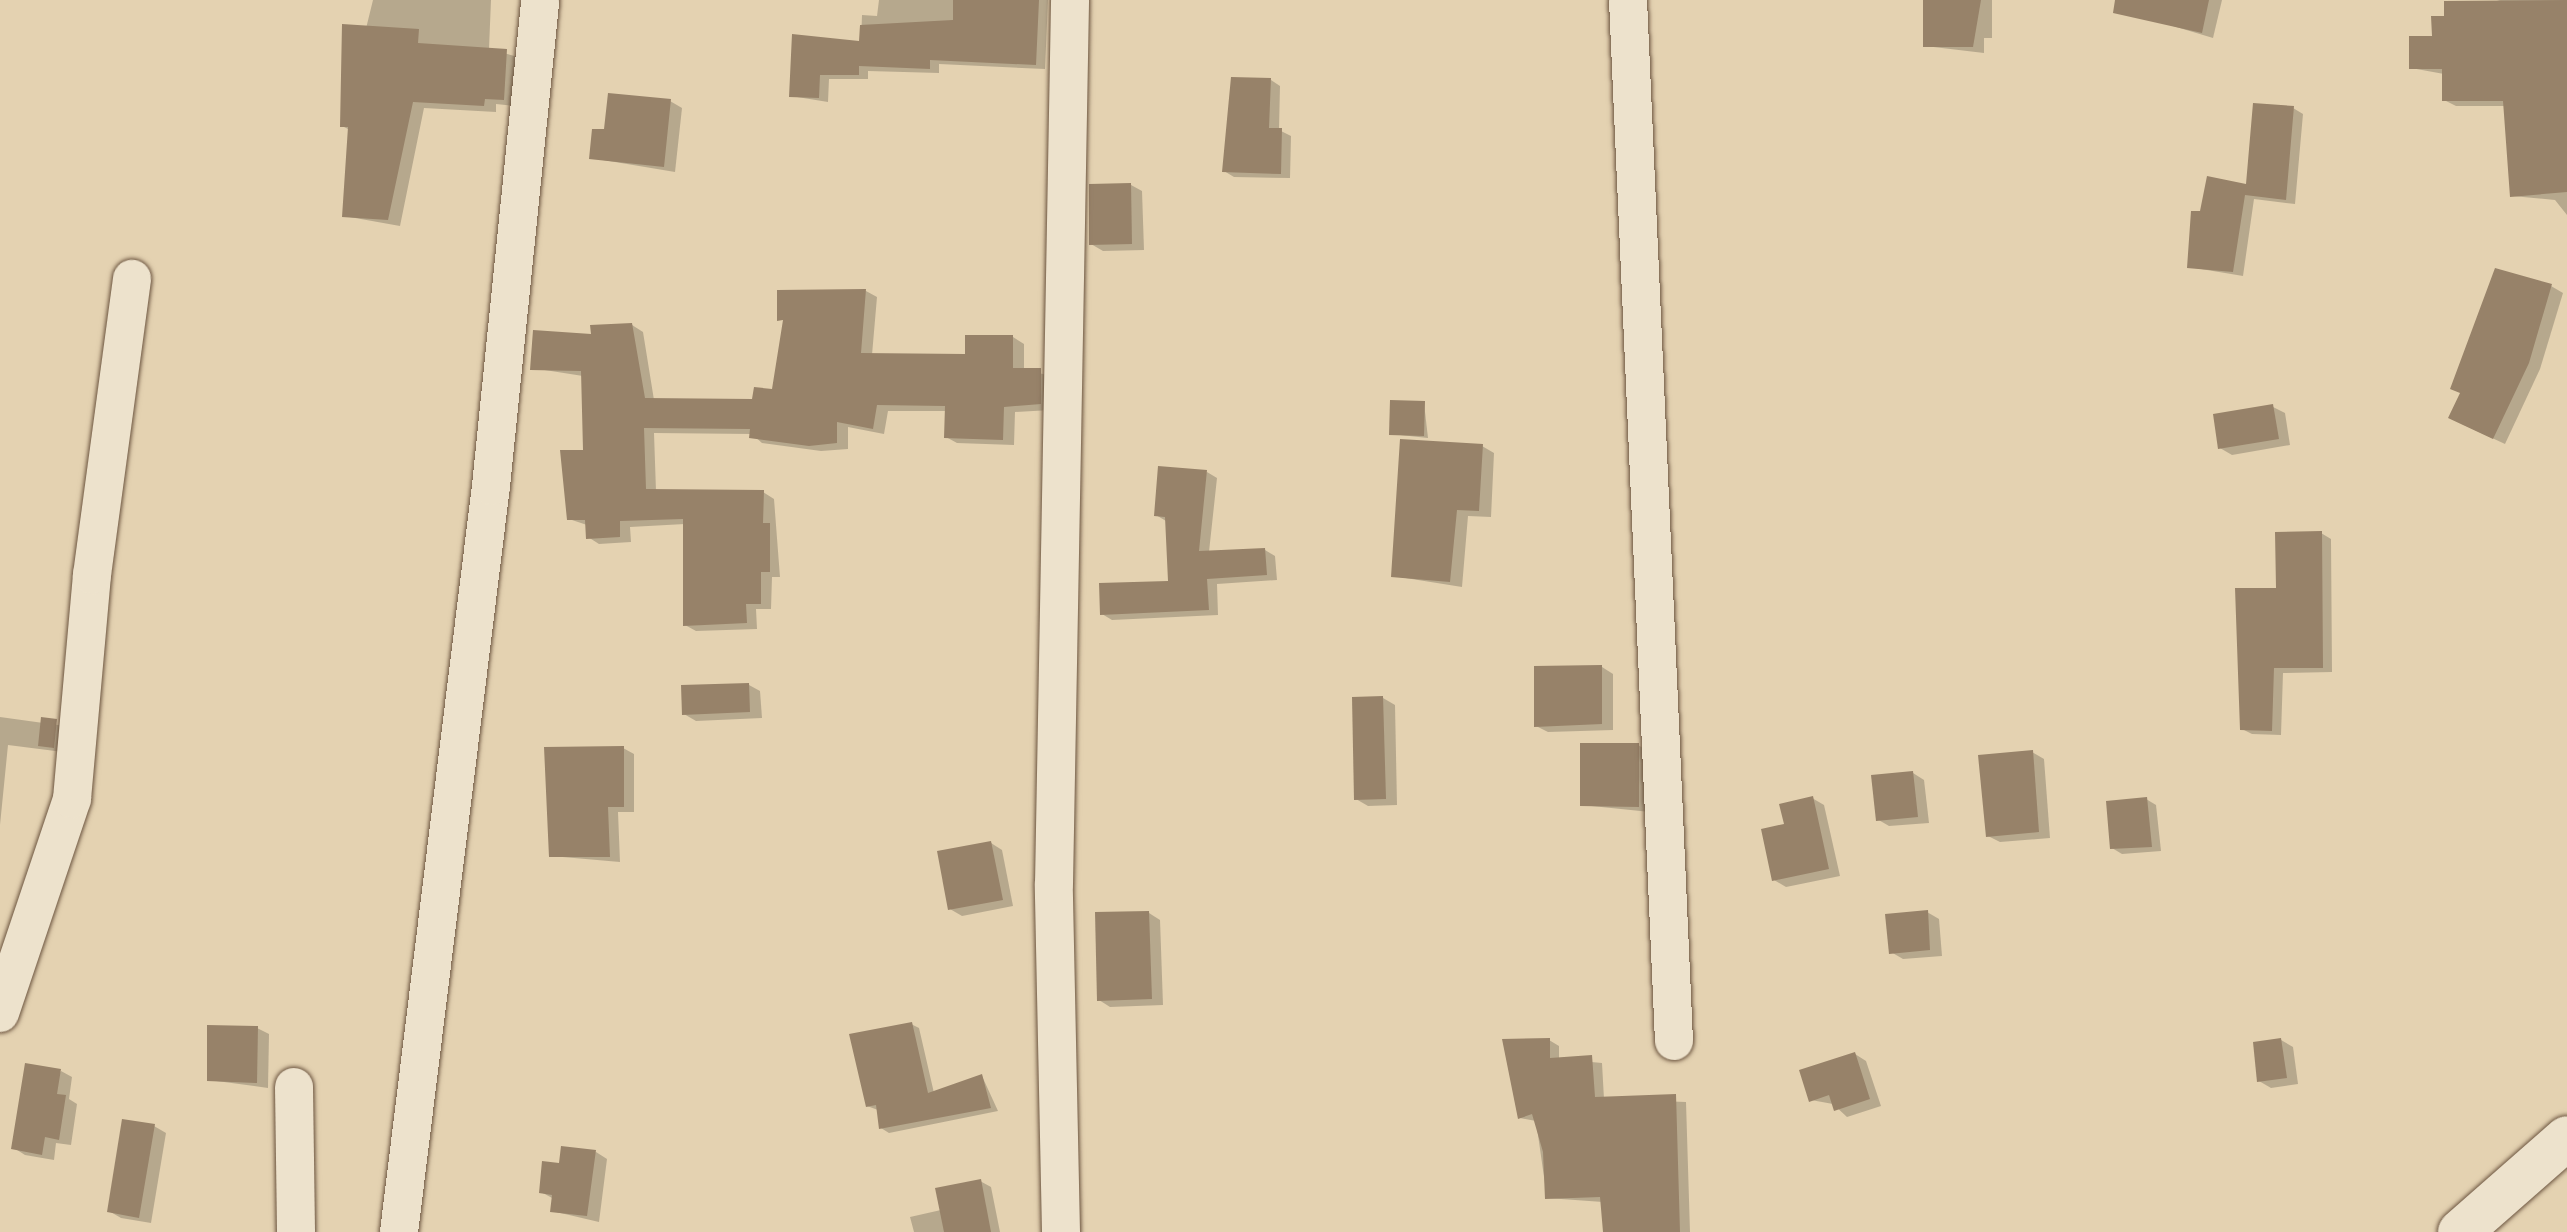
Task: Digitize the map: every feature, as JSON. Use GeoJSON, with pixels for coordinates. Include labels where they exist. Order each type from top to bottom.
{"type":"FeatureCollection","features":[{"type":"Feature","properties":{"kind":"main road"},"geometry":{"type":"LineString","coordinates":[[2460,1232],[2567,1138]]}},
{"type":"Feature","properties":{"kind":"street"},"geometry":{"type":"LineString","coordinates":[[399,1232],[491,486],[540,0]]}},
{"type":"Feature","properties":{"kind":"street"},"geometry":{"type":"LineString","coordinates":[[1061,1232],[1054,884],[1070,0]]}},
{"type":"Feature","properties":{"kind":"street"},"geometry":{"type":"LineString","coordinates":[[1628,0],[1674,1041]]}},
{"type":"Feature","properties":{"kind":"street"},"geometry":{"type":"LineString","coordinates":[[0,1013],[72,799],[92,575],[132,279]]}},
{"type":"Feature","properties":{"kind":"street"},"geometry":{"type":"LineString","coordinates":[[294,1087],[296,1232]]}},
{"type":"Feature","properties":{"kind":"building"},"geometry":{"type":"Polygon","coordinates":[[[953,0],[1039,0],[1036,65],[930,60],[930,69],[859,66],[859,75],[820,75],[819,98],[789,97],[792,34],[859,41],[860,25],[953,20],[953,0]]]}},
{"type":"Feature","properties":{"kind":"building"},"geometry":{"type":"Polygon","coordinates":[[[1923,0],[1981,0],[1973,47],[1923,47],[1923,0]]]}},
{"type":"Feature","properties":{"kind":"building"},"geometry":{"type":"Polygon","coordinates":[[[2115,0],[2209,0],[2202,33],[2113,13],[2115,0]]]}},
{"type":"Feature","properties":{"kind":"building"},"geometry":{"type":"Polygon","coordinates":[[[2567,0],[2567,192],[2510,197],[2503,101],[2442,101],[2442,69],[2409,69],[2409,36],[2432,36],[2431,16],[2444,16],[2444,1],[2567,0]]]}},
{"type":"Feature","properties":{"kind":"building"},"geometry":{"type":"Polygon","coordinates":[[[342,24],[419,29],[418,43],[507,49],[504,100],[485,99],[484,106],[413,102],[388,220],[342,217],[348,127],[340,127],[342,24]]]}},
{"type":"Feature","properties":{"kind":"building"},"geometry":{"type":"Polygon","coordinates":[[[1231,77],[1271,78],[1269,128],[1282,128],[1281,174],[1222,172],[1231,77]]]}},
{"type":"Feature","properties":{"kind":"building"},"geometry":{"type":"Polygon","coordinates":[[[608,93],[671,99],[664,167],[589,159],[592,129],[604,129],[608,93]]]}},
{"type":"Feature","properties":{"kind":"building"},"geometry":{"type":"Polygon","coordinates":[[[2253,103],[2294,106],[2286,200],[2245,195],[2233,272],[2187,268],[2191,211],[2200,211],[2207,176],[2246,184],[2253,103]]]}},
{"type":"Feature","properties":{"kind":"building"},"geometry":{"type":"Polygon","coordinates":[[[1131,183],[1132,244],[1089,245],[1089,184],[1131,183]]]}},
{"type":"Feature","properties":{"kind":"building"},"geometry":{"type":"Polygon","coordinates":[[[2495,268],[2552,284],[2529,363],[2493,439],[2448,418],[2460,393],[2450,389],[2495,268]]]}},
{"type":"Feature","properties":{"kind":"building"},"geometry":{"type":"Polygon","coordinates":[[[866,289],[861,353],[965,354],[965,335],[1013,335],[1013,368],[1041,368],[1041,404],[1004,407],[1003,440],[944,438],[945,406],[877,405],[873,429],[837,422],[837,443],[809,446],[749,438],[750,429],[644,428],[646,489],[764,490],[763,523],[770,523],[770,572],[761,572],[761,604],[746,604],[747,623],[683,626],[683,519],[620,521],[620,537],[586,539],[585,520],[567,520],[560,450],[583,450],[581,371],[530,370],[533,330],[591,334],[590,325],[632,323],[645,398],[752,399],[754,387],[772,389],[783,320],[777,321],[777,290],[866,289]]]}},
{"type":"Feature","properties":{"kind":"building"},"geometry":{"type":"Polygon","coordinates":[[[1390,400],[1425,401],[1424,436],[1389,435],[1390,400]]]}},
{"type":"Feature","properties":{"kind":"building"},"geometry":{"type":"Polygon","coordinates":[[[2273,404],[2279,439],[2218,449],[2213,414],[2273,404]]]}},
{"type":"Feature","properties":{"kind":"building"},"geometry":{"type":"Polygon","coordinates":[[[1400,439],[1483,444],[1479,511],[1457,510],[1450,582],[1391,577],[1400,439]]]}},
{"type":"Feature","properties":{"kind":"building"},"geometry":{"type":"Polygon","coordinates":[[[1158,466],[1207,470],[1199,551],[1265,548],[1267,575],[1207,579],[1209,610],[1100,615],[1099,583],[1168,581],[1165,517],[1154,516],[1158,466]]]}},
{"type":"Feature","properties":{"kind":"building"},"geometry":{"type":"Polygon","coordinates":[[[2322,531],[2323,668],[2274,668],[2272,731],[2240,730],[2235,588],[2276,588],[2275,532],[2322,531]]]}},
{"type":"Feature","properties":{"kind":"building"},"geometry":{"type":"Polygon","coordinates":[[[1602,665],[1602,724],[1534,727],[1534,666],[1602,665]]]}},
{"type":"Feature","properties":{"kind":"building"},"geometry":{"type":"Polygon","coordinates":[[[749,683],[750,712],[682,715],[681,685],[749,683]]]}},
{"type":"Feature","properties":{"kind":"building"},"geometry":{"type":"Polygon","coordinates":[[[1383,696],[1386,799],[1354,800],[1352,697],[1383,696]]]}},
{"type":"Feature","properties":{"kind":"building"},"geometry":{"type":"Polygon","coordinates":[[[41,717],[57,719],[54,748],[38,746],[41,717]]]}},
{"type":"Feature","properties":{"kind":"building"},"geometry":{"type":"Polygon","coordinates":[[[1580,743],[1639,743],[1639,807],[1580,806],[1580,743]]]}},
{"type":"Feature","properties":{"kind":"building"},"geometry":{"type":"Polygon","coordinates":[[[624,746],[624,807],[608,807],[610,857],[549,857],[544,747],[624,746]]]}},
{"type":"Feature","properties":{"kind":"building"},"geometry":{"type":"Polygon","coordinates":[[[2033,750],[2039,832],[1986,837],[1978,755],[2033,750]]]}},
{"type":"Feature","properties":{"kind":"building"},"geometry":{"type":"Polygon","coordinates":[[[1913,771],[1918,817],[1876,821],[1871,775],[1913,771]]]}},
{"type":"Feature","properties":{"kind":"building"},"geometry":{"type":"Polygon","coordinates":[[[1813,796],[1829,869],[1772,881],[1761,829],[1784,824],[1779,804],[1813,796]]]}},
{"type":"Feature","properties":{"kind":"building"},"geometry":{"type":"Polygon","coordinates":[[[2147,797],[2152,847],[2110,849],[2106,801],[2147,797]]]}},
{"type":"Feature","properties":{"kind":"building"},"geometry":{"type":"Polygon","coordinates":[[[991,841],[1003,900],[948,910],[937,851],[991,841]]]}},
{"type":"Feature","properties":{"kind":"building"},"geometry":{"type":"Polygon","coordinates":[[[1928,910],[1930,950],[1889,954],[1885,914],[1928,910]]]}},
{"type":"Feature","properties":{"kind":"building"},"geometry":{"type":"Polygon","coordinates":[[[1149,911],[1152,999],[1097,1001],[1095,912],[1149,911]]]}},
{"type":"Feature","properties":{"kind":"building"},"geometry":{"type":"Polygon","coordinates":[[[912,1022],[928,1093],[982,1074],[991,1108],[879,1129],[876,1105],[866,1107],[849,1034],[912,1022]]]}},
{"type":"Feature","properties":{"kind":"building"},"geometry":{"type":"Polygon","coordinates":[[[207,1025],[258,1026],[257,1083],[207,1081],[207,1025]]]}},
{"type":"Feature","properties":{"kind":"building"},"geometry":{"type":"Polygon","coordinates":[[[1550,1038],[1550,1058],[1592,1055],[1595,1097],[1676,1094],[1680,1232],[1603,1232],[1600,1197],[1545,1199],[1543,1152],[1532,1114],[1518,1119],[1502,1039],[1550,1038]]]}},
{"type":"Feature","properties":{"kind":"building"},"geometry":{"type":"Polygon","coordinates":[[[2281,1038],[2287,1078],[2257,1082],[2253,1042],[2281,1038]]]}},
{"type":"Feature","properties":{"kind":"building"},"geometry":{"type":"Polygon","coordinates":[[[1855,1052],[1870,1099],[1834,1111],[1829,1095],[1809,1102],[1799,1070],[1855,1052]]]}},
{"type":"Feature","properties":{"kind":"building"},"geometry":{"type":"Polygon","coordinates":[[[25,1063],[61,1069],[57,1094],[66,1095],[59,1140],[45,1137],[42,1155],[11,1149],[25,1063]]]}},
{"type":"Feature","properties":{"kind":"building"},"geometry":{"type":"Polygon","coordinates":[[[122,1119],[155,1124],[139,1218],[107,1212],[122,1119]]]}},
{"type":"Feature","properties":{"kind":"building"},"geometry":{"type":"Polygon","coordinates":[[[561,1146],[596,1150],[587,1216],[550,1212],[552,1195],[539,1193],[542,1161],[559,1163],[561,1146]]]}},
{"type":"Feature","properties":{"kind":"building"},"geometry":{"type":"Polygon","coordinates":[[[981,1179],[991,1232],[944,1232],[935,1188],[981,1179]]]}}]}
